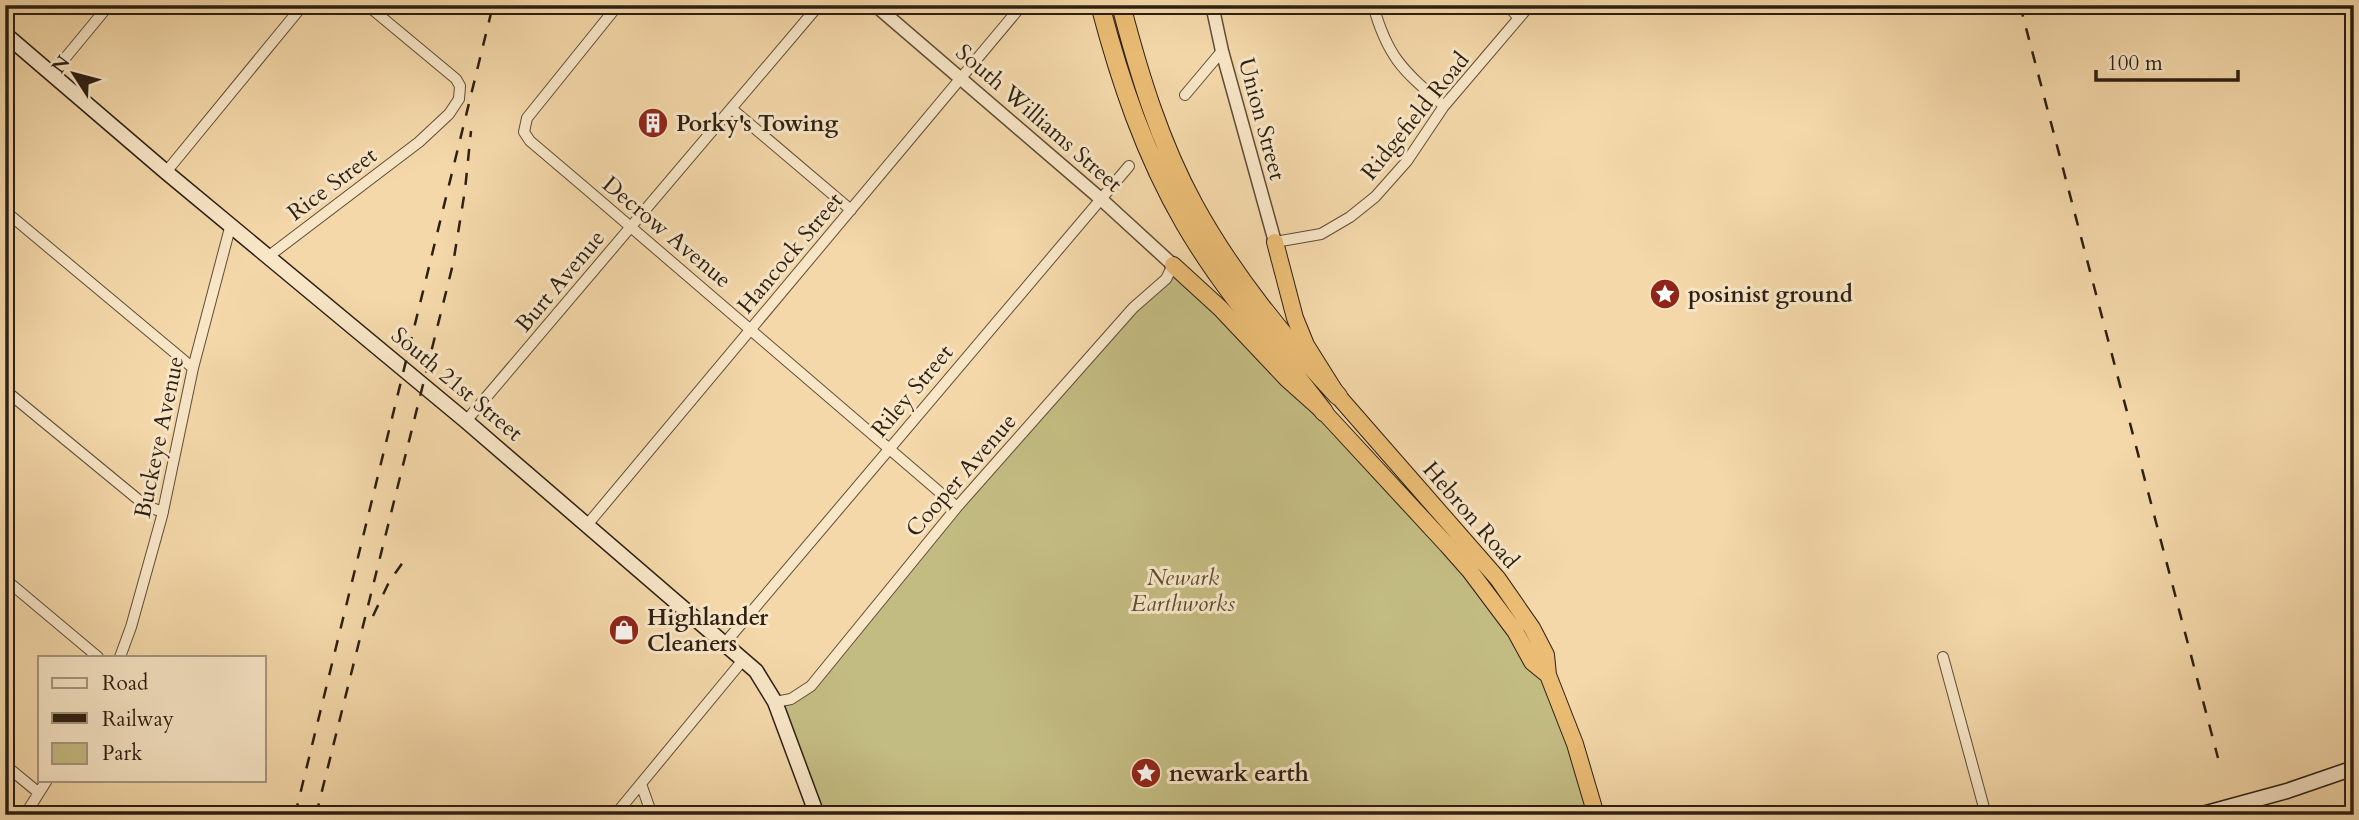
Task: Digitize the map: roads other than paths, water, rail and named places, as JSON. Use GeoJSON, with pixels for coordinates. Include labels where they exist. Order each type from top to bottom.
{"type":"FeatureCollection","features":[{"type":"Feature","properties":{"kind":"highway"},"geometry":{"type":"LineString","coordinates":[[1100,5],[1114,59],[1143,140],[1185,224],[1241,307],[1324,412]]}},
{"type":"Feature","properties":{"kind":"highway"},"geometry":{"type":"LineString","coordinates":[[1121,5],[1152,112],[1172,161],[1194,204],[1243,283],[1338,397]]}},
{"type":"Feature","properties":{"kind":"highway","name":"Hebron Road"},"geometry":{"type":"LineString","coordinates":[[1275,242],[1295,318],[1306,345],[1338,397],[1498,579],[1532,628],[1546,655],[1548,675],[1575,744],[1596,815]]}},
{"type":"Feature","properties":{"kind":"highway","name":"Hebron Road"},"geometry":{"type":"LineString","coordinates":[[1173,265],[1220,307],[1287,379],[1324,412],[1470,571],[1515,631],[1532,662],[1548,675]]}},
{"type":"Feature","properties":{"kind":"main road","name":"South 21st Street"},"geometry":{"type":"LineString","coordinates":[[5,34],[166,172],[466,421],[743,660],[765,682],[775,702],[817,815]]}},
{"type":"Feature","properties":{"kind":"main road"},"geometry":{"type":"LineString","coordinates":[[2199,815],[2287,791],[2354,768]]}},
{"type":"Feature","properties":{"kind":"street"},"geometry":{"type":"LineString","coordinates":[[52,74],[109,5]]}},
{"type":"Feature","properties":{"kind":"street"},"geometry":{"type":"LineString","coordinates":[[166,172],[303,5]]}},
{"type":"Feature","properties":{"kind":"street","name":"Rice Street"},"geometry":{"type":"LineString","coordinates":[[269,257],[419,142],[449,114],[458,99],[460,86],[456,79],[367,5]]}},
{"type":"Feature","properties":{"kind":"street","name":"Decrow Avenue"},"geometry":{"type":"LineString","coordinates":[[618,5],[527,118],[524,132],[530,141],[957,507]]}},
{"type":"Feature","properties":{"kind":"street","name":"Burt Avenue"},"geometry":{"type":"LineString","coordinates":[[466,421],[819,5]]}},
{"type":"Feature","properties":{"kind":"street","name":"South Williams Street"},"geometry":{"type":"LineString","coordinates":[[875,5],[1102,200],[1173,265]]}},
{"type":"Feature","properties":{"kind":"street","name":"Hancock Street"},"geometry":{"type":"LineString","coordinates":[[587,525],[1022,5]]}},
{"type":"Feature","properties":{"kind":"street","name":"Union Street"},"geometry":{"type":"LineString","coordinates":[[1212,5],[1222,51],[1275,242]]}},
{"type":"Feature","properties":{"kind":"street"},"geometry":{"type":"LineString","coordinates":[[1373,5],[1378,25],[1396,61],[1444,107]]}},
{"type":"Feature","properties":{"kind":"street"},"geometry":{"type":"LineString","coordinates":[[1507,5],[1519,18]]}},
{"type":"Feature","properties":{"kind":"street","name":"Ridgefield Road"},"geometry":{"type":"LineString","coordinates":[[1275,242],[1321,234],[1366,204],[1407,160],[1444,107],[1530,5]]}},
{"type":"Feature","properties":{"kind":"street"},"geometry":{"type":"LineString","coordinates":[[1185,95],[1222,51]]}},
{"type":"Feature","properties":{"kind":"street"},"geometry":{"type":"LineString","coordinates":[[732,108],[851,211]]}},
{"type":"Feature","properties":{"kind":"street","name":"Riley Street"},"geometry":{"type":"LineString","coordinates":[[725,643],[1129,166]]}},
{"type":"Feature","properties":{"kind":"street"},"geometry":{"type":"LineString","coordinates":[[5,211],[193,368]]}},
{"type":"Feature","properties":{"kind":"street","name":"Buckeye Avenue"},"geometry":{"type":"LineString","coordinates":[[120,656],[163,512],[193,368],[231,224]]}},
{"type":"Feature","properties":{"kind":"street","name":"Cooper Avenue"},"geometry":{"type":"LineString","coordinates":[[775,702],[791,699],[811,686],[957,507],[1125,317],[1166,279],[1173,265]]}},
{"type":"Feature","properties":{"kind":"street"},"geometry":{"type":"LineString","coordinates":[[5,390],[146,506],[163,512]]}},
{"type":"Feature","properties":{"kind":"street"},"geometry":{"type":"LineString","coordinates":[[5,579],[97,656]]}},
{"type":"Feature","properties":{"kind":"street"},"geometry":{"type":"LineString","coordinates":[[1944,657],[1986,815]]}},
{"type":"Feature","properties":{"kind":"street"},"geometry":{"type":"LineString","coordinates":[[615,815],[743,660]]}},
{"type":"Feature","properties":{"kind":"street"},"geometry":{"type":"LineString","coordinates":[[5,765],[39,793]]}},
{"type":"Feature","properties":{"kind":"street"},"geometry":{"type":"LineString","coordinates":[[25,815],[46,782]]}},
{"type":"Feature","properties":{"kind":"street"},"geometry":{"type":"LineString","coordinates":[[640,784],[652,815]]}},
{"type":"Feature","properties":{"kind":"railway"},"geometry":{"type":"LineString","coordinates":[[295,815],[493,5]]}},
{"type":"Feature","properties":{"kind":"railway"},"geometry":{"type":"LineString","coordinates":[[2020,5],[2218,758]]}},
{"type":"Feature","properties":{"kind":"railway"},"geometry":{"type":"LineString","coordinates":[[316,815],[453,264],[471,131]]}},
{"type":"Feature","properties":{"kind":"railway"},"geometry":{"type":"LineString","coordinates":[[373,616],[389,582],[408,555]]}},
{"type":"Feature","properties":{"kind":"place","name":"Porky's Towing"},"geometry":{"type":"Point","coordinates":[653,123]}},
{"type":"Feature","properties":{"kind":"place","name":"posinist ground"},"geometry":{"type":"Point","coordinates":[1665,294]}},
{"type":"Feature","properties":{"kind":"place","name":"Highlander Cleaners"},"geometry":{"type":"Point","coordinates":[624,630]}},
{"type":"Feature","properties":{"kind":"place","name":"newark earth"},"geometry":{"type":"Point","coordinates":[1146,773]}},
{"type":"Feature","properties":{"kind":"park label","name":"Newark Earthworks"},"geometry":{"type":"Point","coordinates":[1183,590]}}]}
